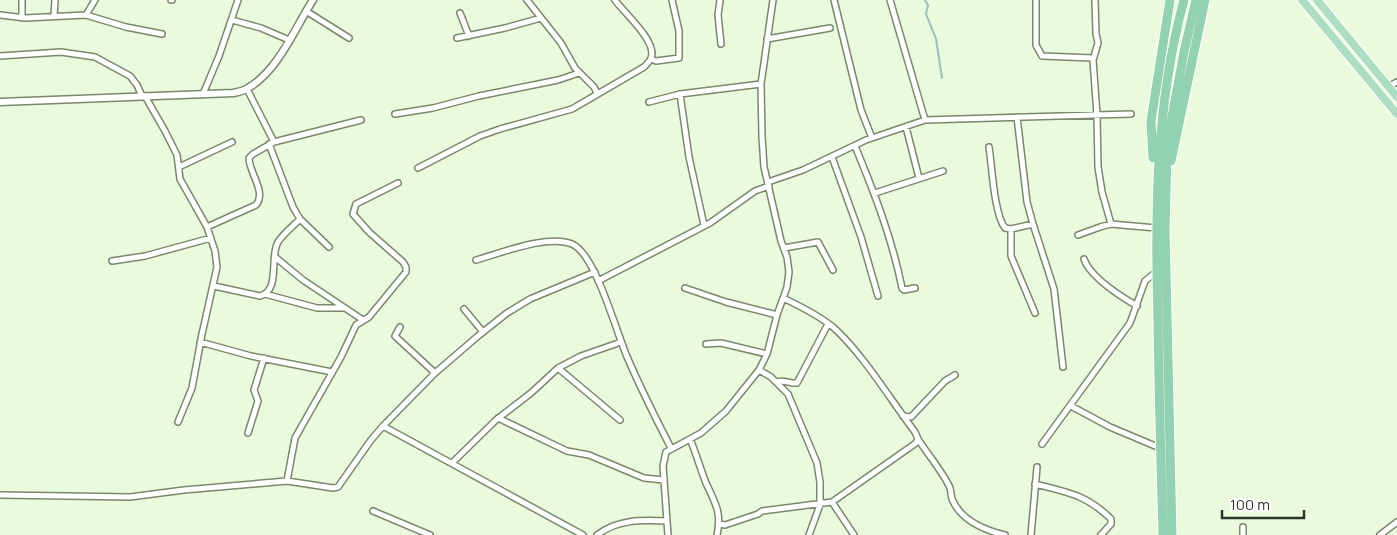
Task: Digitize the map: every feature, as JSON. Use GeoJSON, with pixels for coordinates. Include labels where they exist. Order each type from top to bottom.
{"type":"FeatureCollection","features":[{"type":"Feature","properties":{"kind":"highway"},"geometry":{"type":"LineString","coordinates":[[1156,194],[1151,121],[1170,0]]}},
{"type":"Feature","properties":{"kind":"highway"},"geometry":{"type":"LineString","coordinates":[[1163,535],[1156,271],[1156,194],[1159,142],[1166,88],[1184,0]]}},
{"type":"Feature","properties":{"kind":"highway"},"geometry":{"type":"LineString","coordinates":[[1172,535],[1165,185],[1167,152],[1176,89],[1196,0]]}},
{"type":"Feature","properties":{"kind":"highway"},"geometry":{"type":"LineString","coordinates":[[1165,185],[1183,110],[1205,0]]}},
{"type":"Feature","properties":{"kind":"main road"},"geometry":{"type":"LineString","coordinates":[[1302,0],[1397,114]]}},
{"type":"Feature","properties":{"kind":"main road"},"geometry":{"type":"LineString","coordinates":[[1317,0],[1397,97]]}},
{"type":"Feature","properties":{"kind":"street"},"geometry":{"type":"LineString","coordinates":[[22,0],[22,17]]}},
{"type":"Feature","properties":{"kind":"street"},"geometry":{"type":"LineString","coordinates":[[54,16],[55,0]]}},
{"type":"Feature","properties":{"kind":"street"},"geometry":{"type":"LineString","coordinates":[[86,15],[95,0]]}},
{"type":"Feature","properties":{"kind":"street"},"geometry":{"type":"LineString","coordinates":[[203,94],[238,0]]}},
{"type":"Feature","properties":{"kind":"street"},"geometry":{"type":"LineString","coordinates":[[0,102],[233,93],[247,89],[280,56],[313,0]]}},
{"type":"Feature","properties":{"kind":"street"},"geometry":{"type":"LineString","coordinates":[[527,0],[561,43],[579,73],[594,87],[597,93]]}},
{"type":"Feature","properties":{"kind":"street"},"geometry":{"type":"LineString","coordinates":[[615,0],[648,39],[653,57]]}},
{"type":"Feature","properties":{"kind":"street"},"geometry":{"type":"LineString","coordinates":[[653,57],[679,58],[679,31],[672,0]]}},
{"type":"Feature","properties":{"kind":"street"},"geometry":{"type":"LineString","coordinates":[[720,0],[718,15],[721,44]]}},
{"type":"Feature","properties":{"kind":"street"},"geometry":{"type":"LineString","coordinates":[[668,535],[663,466],[666,452],[701,433],[726,411],[759,370],[767,354],[790,272],[764,167],[762,137],[761,84],[773,0]]}},
{"type":"Feature","properties":{"kind":"street"},"geometry":{"type":"LineString","coordinates":[[834,0],[861,110],[872,138]]}},
{"type":"Feature","properties":{"kind":"street"},"geometry":{"type":"LineString","coordinates":[[890,0],[925,120]]}},
{"type":"Feature","properties":{"kind":"street"},"geometry":{"type":"LineString","coordinates":[[1036,0],[1036,45],[1042,56],[1093,58]]}},
{"type":"Feature","properties":{"kind":"street"},"geometry":{"type":"LineString","coordinates":[[1095,0],[1098,43],[1093,58],[1098,167],[1102,192],[1111,224]]}},
{"type":"Feature","properties":{"kind":"street"},"geometry":{"type":"LineString","coordinates":[[306,11],[348,38]]}},
{"type":"Feature","properties":{"kind":"street"},"geometry":{"type":"LineString","coordinates":[[460,14],[470,36]]}},
{"type":"Feature","properties":{"kind":"street"},"geometry":{"type":"LineString","coordinates":[[0,15],[22,17],[86,15],[126,27],[162,34]]}},
{"type":"Feature","properties":{"kind":"street"},"geometry":{"type":"LineString","coordinates":[[457,38],[506,28],[541,18]]}},
{"type":"Feature","properties":{"kind":"street"},"geometry":{"type":"LineString","coordinates":[[232,20],[261,28],[289,40]]}},
{"type":"Feature","properties":{"kind":"street"},"geometry":{"type":"LineString","coordinates":[[767,39],[830,28]]}},
{"type":"Feature","properties":{"kind":"street"},"geometry":{"type":"LineString","coordinates":[[0,56],[61,52],[95,57],[130,76],[169,139],[176,154],[180,179],[207,227],[215,251],[217,267],[192,388],[178,422]]}},
{"type":"Feature","properties":{"kind":"street"},"geometry":{"type":"LineString","coordinates":[[418,168],[480,136],[572,110],[597,93],[644,67],[653,57]]}},
{"type":"Feature","properties":{"kind":"street"},"geometry":{"type":"LineString","coordinates":[[395,114],[433,108],[479,96],[558,80],[579,73]]}},
{"type":"Feature","properties":{"kind":"street"},"geometry":{"type":"LineString","coordinates":[[1388,86],[1397,82]]}},
{"type":"Feature","properties":{"kind":"street"},"geometry":{"type":"LineString","coordinates":[[649,102],[680,94],[761,84]]}},
{"type":"Feature","properties":{"kind":"street"},"geometry":{"type":"LineString","coordinates":[[247,89],[271,143],[293,207],[300,219],[329,247]]}},
{"type":"Feature","properties":{"kind":"street"},"geometry":{"type":"LineString","coordinates":[[680,94],[689,157],[704,225]]}},
{"type":"Feature","properties":{"kind":"street"},"geometry":{"type":"LineString","coordinates":[[598,281],[704,225],[768,184],[872,138],[925,120],[1131,114]]}},
{"type":"Feature","properties":{"kind":"street"},"geometry":{"type":"LineString","coordinates":[[1017,117],[1025,186],[1033,224],[1054,289],[1062,367]]}},
{"type":"Feature","properties":{"kind":"street"},"geometry":{"type":"LineString","coordinates":[[207,227],[256,205],[260,200],[261,194],[249,165],[249,158],[253,154],[271,143],[361,120]]}},
{"type":"Feature","properties":{"kind":"street"},"geometry":{"type":"LineString","coordinates":[[906,127],[919,178]]}},
{"type":"Feature","properties":{"kind":"street"},"geometry":{"type":"LineString","coordinates":[[179,167],[232,142]]}},
{"type":"Feature","properties":{"kind":"street"},"geometry":{"type":"LineString","coordinates":[[855,146],[875,194],[892,245],[902,288],[904,290],[915,288]]}},
{"type":"Feature","properties":{"kind":"street"},"geometry":{"type":"LineString","coordinates":[[989,147],[997,205],[1002,224],[1005,228],[1011,229],[1033,224]]}},
{"type":"Feature","properties":{"kind":"street"},"geometry":{"type":"LineString","coordinates":[[832,157],[861,237],[878,296]]}},
{"type":"Feature","properties":{"kind":"street"},"geometry":{"type":"LineString","coordinates":[[875,194],[943,171]]}},
{"type":"Feature","properties":{"kind":"street"},"geometry":{"type":"LineString","coordinates":[[287,481],[295,438],[356,325],[369,317],[406,272],[403,262],[358,221],[353,214],[356,204],[398,183]]}},
{"type":"Feature","properties":{"kind":"street"},"geometry":{"type":"LineString","coordinates":[[214,286],[260,296],[265,294],[272,283],[279,241],[300,219]]}},
{"type":"Feature","properties":{"kind":"street"},"geometry":{"type":"LineString","coordinates":[[1078,235],[1100,226],[1111,224],[1156,228]]}},
{"type":"Feature","properties":{"kind":"street"},"geometry":{"type":"LineString","coordinates":[[1011,229],[1011,256],[1035,313]]}},
{"type":"Feature","properties":{"kind":"street"},"geometry":{"type":"LineString","coordinates":[[112,261],[145,256],[211,238]]}},
{"type":"Feature","properties":{"kind":"street"},"geometry":{"type":"LineString","coordinates":[[476,260],[532,243],[564,242],[577,246],[594,272],[621,342],[653,414],[671,448]]}},
{"type":"Feature","properties":{"kind":"street"},"geometry":{"type":"LineString","coordinates":[[784,248],[818,242],[833,270]]}},
{"type":"Feature","properties":{"kind":"street"},"geometry":{"type":"LineString","coordinates":[[275,257],[304,280],[363,320]]}},
{"type":"Feature","properties":{"kind":"street"},"geometry":{"type":"LineString","coordinates":[[1084,259],[1090,271],[1102,282],[1119,296],[1137,306]]}},
{"type":"Feature","properties":{"kind":"street"},"geometry":{"type":"LineString","coordinates":[[1042,444],[1130,323],[1145,281],[1156,271]]}},
{"type":"Feature","properties":{"kind":"street"},"geometry":{"type":"LineString","coordinates":[[0,495],[130,497],[287,481],[333,488],[338,487],[370,440],[383,426],[436,373],[483,332],[530,299],[594,272]]}},
{"type":"Feature","properties":{"kind":"street"},"geometry":{"type":"LineString","coordinates":[[685,288],[726,302],[777,315]]}},
{"type":"Feature","properties":{"kind":"street"},"geometry":{"type":"LineString","coordinates":[[265,294],[317,308],[345,308]]}},
{"type":"Feature","properties":{"kind":"street"},"geometry":{"type":"LineString","coordinates":[[783,298],[804,308],[828,324],[854,350],[874,374],[915,432],[950,487],[952,499],[961,514],[986,532],[1005,535]]}},
{"type":"Feature","properties":{"kind":"street"},"geometry":{"type":"LineString","coordinates":[[464,309],[483,332]]}},
{"type":"Feature","properties":{"kind":"street"},"geometry":{"type":"LineString","coordinates":[[776,382],[783,380],[797,383],[828,324]]}},
{"type":"Feature","properties":{"kind":"street"},"geometry":{"type":"LineString","coordinates":[[400,327],[395,336],[436,373]]}},
{"type":"Feature","properties":{"kind":"street"},"geometry":{"type":"LineString","coordinates":[[200,342],[332,372]]}},
{"type":"Feature","properties":{"kind":"street"},"geometry":{"type":"LineString","coordinates":[[452,463],[498,418],[531,393],[558,368],[580,356],[621,342]]}},
{"type":"Feature","properties":{"kind":"street"},"geometry":{"type":"LineString","coordinates":[[706,344],[722,343],[767,354]]}},
{"type":"Feature","properties":{"kind":"street"},"geometry":{"type":"LineString","coordinates":[[248,433],[258,401],[254,390],[264,358]]}},
{"type":"Feature","properties":{"kind":"street"},"geometry":{"type":"LineString","coordinates":[[558,368],[620,420]]}},
{"type":"Feature","properties":{"kind":"street"},"geometry":{"type":"LineString","coordinates":[[759,370],[776,382],[788,394],[817,462],[820,482],[820,505],[809,535]]}},
{"type":"Feature","properties":{"kind":"street"},"geometry":{"type":"LineString","coordinates":[[903,416],[911,417],[945,382],[955,375]]}},
{"type":"Feature","properties":{"kind":"street"},"geometry":{"type":"LineString","coordinates":[[1071,406],[1110,427],[1160,448]]}},
{"type":"Feature","properties":{"kind":"street"},"geometry":{"type":"LineString","coordinates":[[498,418],[568,451],[588,455],[644,478],[664,480]]}},
{"type":"Feature","properties":{"kind":"street"},"geometry":{"type":"LineString","coordinates":[[383,426],[582,535]]}},
{"type":"Feature","properties":{"kind":"street"},"geometry":{"type":"LineString","coordinates":[[690,439],[706,483],[716,502],[719,524],[717,535]]}},
{"type":"Feature","properties":{"kind":"street"},"geometry":{"type":"LineString","coordinates":[[719,524],[726,525],[762,511],[832,502],[916,443],[918,439]]}},
{"type":"Feature","properties":{"kind":"street"},"geometry":{"type":"LineString","coordinates":[[1031,535],[1037,466]]}},
{"type":"Feature","properties":{"kind":"street"},"geometry":{"type":"LineString","coordinates":[[1035,484],[1079,496],[1099,508],[1111,519],[1111,524],[1101,535]]}},
{"type":"Feature","properties":{"kind":"street"},"geometry":{"type":"LineString","coordinates":[[832,502],[854,535]]}},
{"type":"Feature","properties":{"kind":"street"},"geometry":{"type":"LineString","coordinates":[[373,511],[430,535]]}},
{"type":"Feature","properties":{"kind":"street"},"geometry":{"type":"LineString","coordinates":[[596,535],[616,524],[629,520],[667,521]]}},
{"type":"Feature","properties":{"kind":"street"},"geometry":{"type":"LineString","coordinates":[[1380,535],[1397,522]]}},
{"type":"Feature","properties":{"kind":"street"},"geometry":{"type":"LineString","coordinates":[[1243,527],[1243,535]]}},
{"type":"Feature","properties":{"kind":"waterway"},"geometry":{"type":"LineString","coordinates":[[925,0],[928,5],[926,14],[936,39],[942,78]]}}]}
